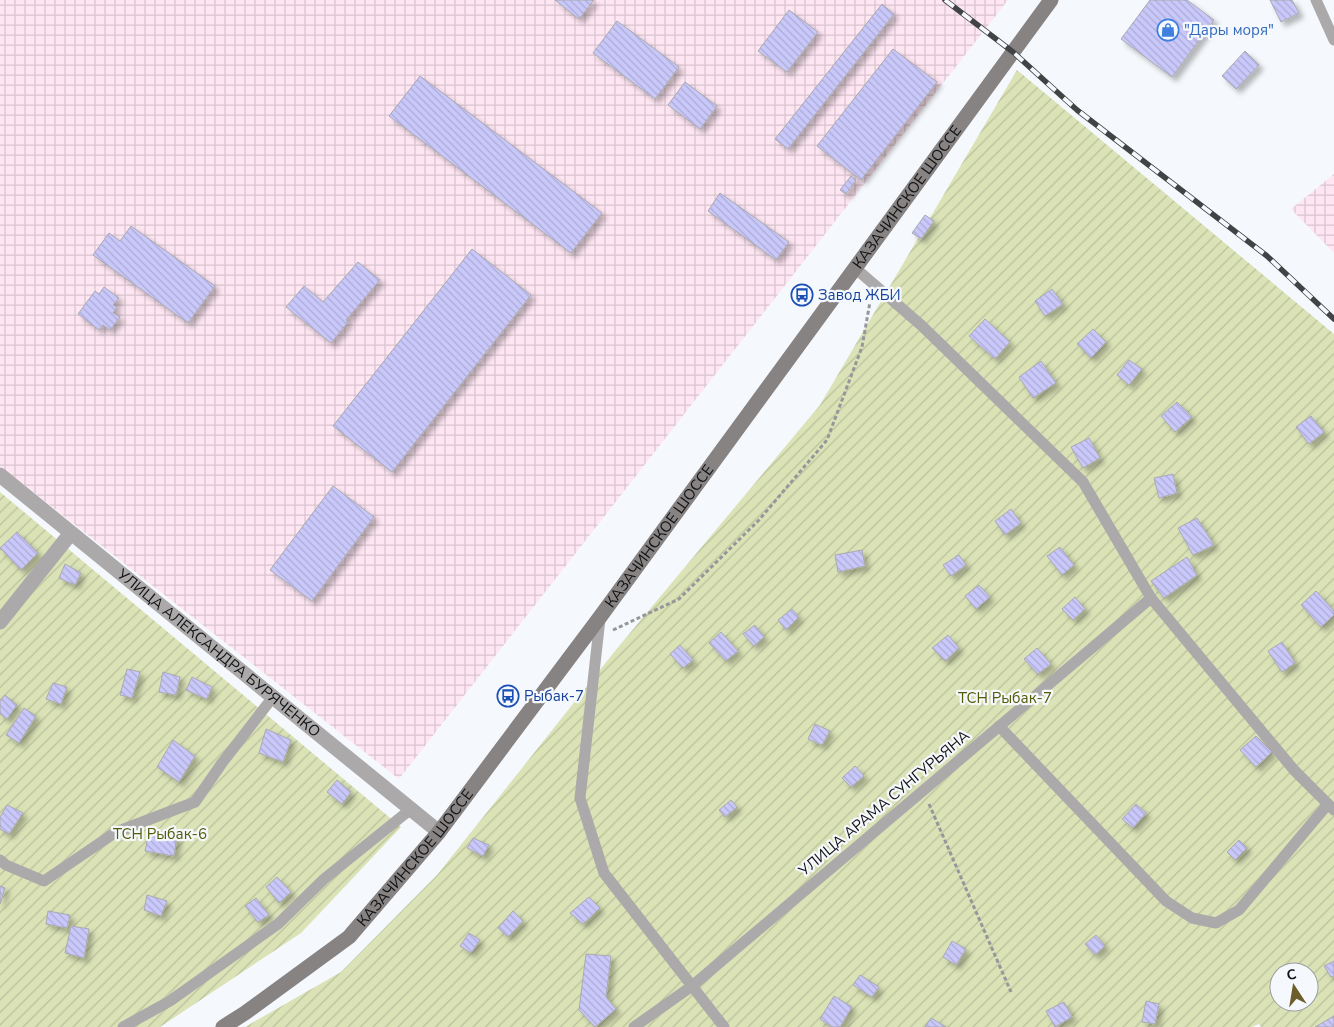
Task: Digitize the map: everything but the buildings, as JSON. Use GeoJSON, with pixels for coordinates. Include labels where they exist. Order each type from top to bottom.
{"type":"FeatureCollection","features":[{"type":"Feature","properties":{"kind":"main road","name":"КАЗАЧИНСКОЕ ШОССЕ"},"geometry":{"type":"LineString","coordinates":[[223,1027],[348,937],[439,832],[600,617],[1051,0]]}},
{"type":"Feature","properties":{"kind":"street","name":"УЛИЦА АЛЕКСАНДРА БУРЯЧЕНКО"},"geometry":{"type":"LineString","coordinates":[[0,475],[439,832]]}},
{"type":"Feature","properties":{"kind":"street"},"geometry":{"type":"LineString","coordinates":[[0,622],[71,533]]}},
{"type":"Feature","properties":{"kind":"lane"},"geometry":{"type":"LineString","coordinates":[[1316,0],[1334,40]]}},
{"type":"Feature","properties":{"kind":"lane"},"geometry":{"type":"LineString","coordinates":[[855,268],[921,325],[1083,482],[1151,598],[1294,770],[1331,807],[1239,910],[1216,923],[1192,918],[1166,901],[998,726]]}},
{"type":"Feature","properties":{"kind":"lane","name":"УЛИЦА АРАМА СУНГУРЬЯНА"},"geometry":{"type":"LineString","coordinates":[[634,1027],[692,986],[1151,598]]}},
{"type":"Feature","properties":{"kind":"lane"},"geometry":{"type":"LineString","coordinates":[[600,617],[580,798],[604,873],[724,1027]]}},
{"type":"Feature","properties":{"kind":"lane"},"geometry":{"type":"LineString","coordinates":[[0,860],[6,865],[44,882],[116,832],[196,802],[222,763],[273,697]]}},
{"type":"Feature","properties":{"kind":"lane"},"geometry":{"type":"LineString","coordinates":[[123,1027],[170,1001],[278,924],[324,879],[411,809]]}},
{"type":"Feature","properties":{"kind":"path"},"geometry":{"type":"LineString","coordinates":[[598,638],[679,599],[759,520],[827,440],[862,347],[874,284]]}},
{"type":"Feature","properties":{"kind":"path"},"geometry":{"type":"LineString","coordinates":[[923,790],[1011,992]]}},
{"type":"Feature","properties":{"kind":"shaded area"},"geometry":{"type":"Polygon","coordinates":[[[0,0],[1008,0],[399,779],[0,466],[0,0]]]}},
{"type":"Feature","properties":{"kind":"shaded area"},"geometry":{"type":"Polygon","coordinates":[[[1334,174],[1334,253],[1291,209],[1334,174]]]}},
{"type":"Feature","properties":{"kind":"green space","name":"ТСН Рыбак-7"},"geometry":{"type":"Polygon","coordinates":[[[1017,70],[1334,334],[1334,1027],[1261,1027],[1259,1024],[1252,1027],[245,1027],[341,972],[437,875],[615,651],[820,405],[1017,70]]]}},
{"type":"Feature","properties":{"kind":"green space","name":"ТСН Рыбак-6"},"geometry":{"type":"Polygon","coordinates":[[[0,492],[401,827],[301,933],[160,1027],[0,1027],[0,492]]]}},
{"type":"Feature","properties":{"kind":"railway"},"geometry":{"type":"LineString","coordinates":[[945,0],[1013,52],[1077,110],[1267,256],[1334,319]]}},
{"type":"Feature","properties":{"kind":"place","name":"\"Дары моря\""},"geometry":{"type":"Point","coordinates":[1168,30]}},
{"type":"Feature","properties":{"kind":"place","name":"Завод ЖБИ"},"geometry":{"type":"Point","coordinates":[802,295]}},
{"type":"Feature","properties":{"kind":"place","name":"Рыбак-7"},"geometry":{"type":"Point","coordinates":[508,696]}}]}
